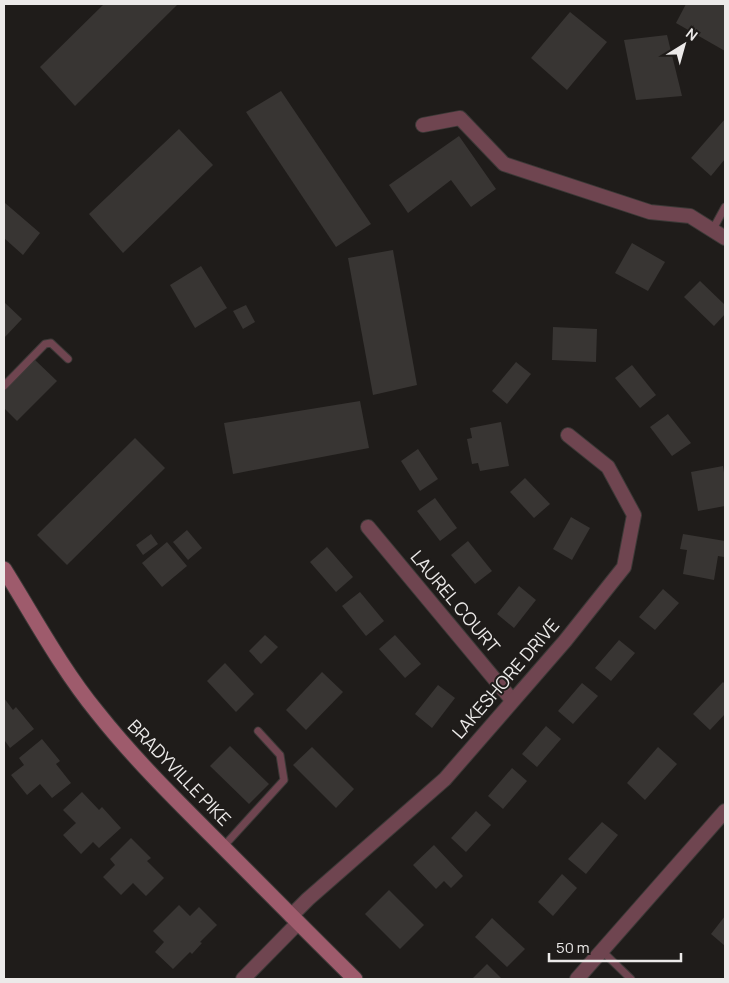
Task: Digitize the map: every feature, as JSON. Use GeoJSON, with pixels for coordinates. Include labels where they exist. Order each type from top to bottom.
{"type":"FeatureCollection","features":[{"type":"Feature","properties":{"kind":"main road","name":"BRADYVILLE PIKE"},"geometry":{"type":"LineString","coordinates":[[4,569],[54,651],[96,711],[134,756],[355,979]]}},
{"type":"Feature","properties":{"kind":"street"},"geometry":{"type":"LineString","coordinates":[[422,126],[460,118],[504,164],[650,212],[690,216],[725,238]]}},
{"type":"Feature","properties":{"kind":"street","name":"LAKESHORE DRIVE"},"geometry":{"type":"LineString","coordinates":[[243,979],[295,919],[308,899],[445,780],[512,700],[565,641],[624,567],[634,515],[608,467],[568,435]]}},
{"type":"Feature","properties":{"kind":"street","name":"LAUREL COURT"},"geometry":{"type":"LineString","coordinates":[[368,527],[512,700]]}},
{"type":"Feature","properties":{"kind":"street"},"geometry":{"type":"LineString","coordinates":[[577,979],[724,816]]}},
{"type":"Feature","properties":{"kind":"lane"},"geometry":{"type":"LineString","coordinates":[[712,229],[725,207]]}},
{"type":"Feature","properties":{"kind":"lane"},"geometry":{"type":"LineString","coordinates":[[4,386],[46,344],[51,343],[68,359]]}},
{"type":"Feature","properties":{"kind":"lane"},"geometry":{"type":"LineString","coordinates":[[223,847],[284,780],[280,755],[258,731]]}},
{"type":"Feature","properties":{"kind":"lane"},"geometry":{"type":"LineString","coordinates":[[602,952],[631,979]]}},
{"type":"Feature","properties":{"kind":"building"},"geometry":{"type":"Polygon","coordinates":[[[104,4],[178,4],[75,106],[40,67],[104,4]]]}},
{"type":"Feature","properties":{"kind":"building"},"geometry":{"type":"Polygon","coordinates":[[[686,4],[725,4],[725,51],[676,23],[686,4]]]}},
{"type":"Feature","properties":{"kind":"building"},"geometry":{"type":"Polygon","coordinates":[[[570,12],[607,42],[567,90],[531,58],[570,12]]]}},
{"type":"Feature","properties":{"kind":"building"},"geometry":{"type":"Polygon","coordinates":[[[667,35],[682,96],[636,100],[624,40],[667,35]]]}},
{"type":"Feature","properties":{"kind":"building"},"geometry":{"type":"Polygon","coordinates":[[[281,91],[371,224],[336,247],[246,112],[281,91]]]}},
{"type":"Feature","properties":{"kind":"building"},"geometry":{"type":"Polygon","coordinates":[[[725,119],[725,159],[711,176],[691,158],[725,119]]]}},
{"type":"Feature","properties":{"kind":"building"},"geometry":{"type":"Polygon","coordinates":[[[179,129],[213,165],[123,253],[89,214],[179,129]]]}},
{"type":"Feature","properties":{"kind":"building"},"geometry":{"type":"Polygon","coordinates":[[[459,136],[496,189],[471,207],[451,180],[408,213],[389,185],[459,136]]]}},
{"type":"Feature","properties":{"kind":"building"},"geometry":{"type":"Polygon","coordinates":[[[5,203],[40,233],[23,255],[4,238],[5,203]]]}},
{"type":"Feature","properties":{"kind":"building"},"geometry":{"type":"Polygon","coordinates":[[[632,243],[665,262],[648,291],[615,273],[632,243]]]}},
{"type":"Feature","properties":{"kind":"building"},"geometry":{"type":"Polygon","coordinates":[[[393,250],[417,385],[373,395],[348,258],[393,250]]]}},
{"type":"Feature","properties":{"kind":"building"},"geometry":{"type":"Polygon","coordinates":[[[201,266],[227,308],[195,328],[170,285],[201,266]]]}},
{"type":"Feature","properties":{"kind":"building"},"geometry":{"type":"Polygon","coordinates":[[[700,281],[725,305],[725,314],[714,326],[684,297],[700,281]]]}},
{"type":"Feature","properties":{"kind":"building"},"geometry":{"type":"Polygon","coordinates":[[[4,302],[22,319],[4,338],[4,302]]]}},
{"type":"Feature","properties":{"kind":"building"},"geometry":{"type":"Polygon","coordinates":[[[246,305],[255,322],[243,329],[233,311],[246,305]]]}},
{"type":"Feature","properties":{"kind":"building"},"geometry":{"type":"Polygon","coordinates":[[[553,327],[597,329],[596,362],[552,360],[553,327]]]}},
{"type":"Feature","properties":{"kind":"building"},"geometry":{"type":"Polygon","coordinates":[[[35,360],[57,381],[17,421],[4,408],[4,391],[35,360]]]}},
{"type":"Feature","properties":{"kind":"building"},"geometry":{"type":"Polygon","coordinates":[[[516,362],[531,374],[507,404],[492,391],[516,362]]]}},
{"type":"Feature","properties":{"kind":"building"},"geometry":{"type":"Polygon","coordinates":[[[632,365],[656,395],[640,408],[615,378],[632,365]]]}},
{"type":"Feature","properties":{"kind":"building"},"geometry":{"type":"Polygon","coordinates":[[[360,401],[369,448],[233,474],[224,423],[360,401]]]}},
{"type":"Feature","properties":{"kind":"building"},"geometry":{"type":"Polygon","coordinates":[[[668,414],[691,443],[672,456],[650,427],[668,414]]]}},
{"type":"Feature","properties":{"kind":"building"},"geometry":{"type":"Polygon","coordinates":[[[501,422],[509,466],[480,471],[478,463],[472,464],[467,439],[472,438],[470,428],[501,422]]]}},
{"type":"Feature","properties":{"kind":"building"},"geometry":{"type":"Polygon","coordinates":[[[135,438],[165,468],[67,565],[37,535],[135,438]]]}},
{"type":"Feature","properties":{"kind":"building"},"geometry":{"type":"Polygon","coordinates":[[[418,449],[438,479],[420,491],[401,461],[418,449]]]}},
{"type":"Feature","properties":{"kind":"building"},"geometry":{"type":"Polygon","coordinates":[[[723,466],[725,506],[698,511],[691,472],[723,466]]]}},
{"type":"Feature","properties":{"kind":"building"},"geometry":{"type":"Polygon","coordinates":[[[525,478],[550,504],[534,518],[510,492],[525,478]]]}},
{"type":"Feature","properties":{"kind":"building"},"geometry":{"type":"Polygon","coordinates":[[[435,498],[457,528],[440,541],[417,511],[435,498]]]}},
{"type":"Feature","properties":{"kind":"building"},"geometry":{"type":"Polygon","coordinates":[[[571,517],[590,528],[572,560],[553,549],[571,517]]]}},
{"type":"Feature","properties":{"kind":"building"},"geometry":{"type":"Polygon","coordinates":[[[187,530],[202,548],[188,560],[173,542],[187,530]]]}},
{"type":"Feature","properties":{"kind":"building"},"geometry":{"type":"Polygon","coordinates":[[[151,534],[158,544],[143,555],[136,545],[151,534]]]}},
{"type":"Feature","properties":{"kind":"building"},"geometry":{"type":"Polygon","coordinates":[[[683,534],[725,541],[724,557],[718,556],[714,580],[683,574],[687,550],[680,549],[683,534]]]}},
{"type":"Feature","properties":{"kind":"building"},"geometry":{"type":"Polygon","coordinates":[[[468,541],[492,571],[475,584],[451,555],[468,541]]]}},
{"type":"Feature","properties":{"kind":"building"},"geometry":{"type":"Polygon","coordinates":[[[167,542],[187,566],[162,587],[142,563],[167,542]]]}},
{"type":"Feature","properties":{"kind":"building"},"geometry":{"type":"Polygon","coordinates":[[[327,547],[353,577],[336,592],[310,562],[327,547]]]}},
{"type":"Feature","properties":{"kind":"building"},"geometry":{"type":"Polygon","coordinates":[[[519,586],[536,600],[514,628],[497,614],[519,586]]]}},
{"type":"Feature","properties":{"kind":"building"},"geometry":{"type":"Polygon","coordinates":[[[663,589],[679,603],[655,630],[639,617],[663,589]]]}},
{"type":"Feature","properties":{"kind":"building"},"geometry":{"type":"Polygon","coordinates":[[[360,592],[384,621],[366,636],[342,606],[360,592]]]}},
{"type":"Feature","properties":{"kind":"building"},"geometry":{"type":"Polygon","coordinates":[[[265,635],[278,647],[261,664],[249,651],[265,635]]]}},
{"type":"Feature","properties":{"kind":"building"},"geometry":{"type":"Polygon","coordinates":[[[395,635],[421,664],[405,678],[379,649],[395,635]]]}},
{"type":"Feature","properties":{"kind":"building"},"geometry":{"type":"Polygon","coordinates":[[[619,640],[635,653],[611,681],[595,668],[619,640]]]}},
{"type":"Feature","properties":{"kind":"building"},"geometry":{"type":"Polygon","coordinates":[[[225,663],[254,694],[236,712],[207,681],[225,663]]]}},
{"type":"Feature","properties":{"kind":"building"},"geometry":{"type":"Polygon","coordinates":[[[322,672],[343,692],[306,730],[286,710],[322,672]]]}},
{"type":"Feature","properties":{"kind":"building"},"geometry":{"type":"Polygon","coordinates":[[[723,682],[725,684],[725,714],[710,730],[693,714],[723,682]]]}},
{"type":"Feature","properties":{"kind":"building"},"geometry":{"type":"Polygon","coordinates":[[[582,683],[598,696],[573,724],[558,711],[582,683]]]}},
{"type":"Feature","properties":{"kind":"building"},"geometry":{"type":"Polygon","coordinates":[[[438,685],[455,698],[432,728],[415,714],[438,685]]]}},
{"type":"Feature","properties":{"kind":"building"},"geometry":{"type":"Polygon","coordinates":[[[4,698],[13,710],[16,707],[34,729],[10,748],[4,742],[4,698]]]}},
{"type":"Feature","properties":{"kind":"building"},"geometry":{"type":"Polygon","coordinates":[[[546,726],[561,739],[537,767],[522,754],[546,726]]]}},
{"type":"Feature","properties":{"kind":"building"},"geometry":{"type":"Polygon","coordinates":[[[42,739],[60,761],[56,764],[71,783],[52,798],[40,784],[27,795],[11,775],[24,765],[19,758],[42,739]]]}},
{"type":"Feature","properties":{"kind":"building"},"geometry":{"type":"Polygon","coordinates":[[[230,746],[269,784],[249,804],[210,766],[230,746]]]}},
{"type":"Feature","properties":{"kind":"building"},"geometry":{"type":"Polygon","coordinates":[[[312,747],[354,789],[336,808],[293,765],[312,747]]]}},
{"type":"Feature","properties":{"kind":"building"},"geometry":{"type":"Polygon","coordinates":[[[658,747],[677,764],[645,800],[627,783],[658,747]]]}},
{"type":"Feature","properties":{"kind":"building"},"geometry":{"type":"Polygon","coordinates":[[[512,768],[527,781],[503,809],[488,796],[512,768]]]}},
{"type":"Feature","properties":{"kind":"building"},"geometry":{"type":"Polygon","coordinates":[[[82,792],[99,810],[102,807],[121,828],[99,848],[93,842],[81,854],[63,835],[76,823],[63,810],[82,792]]]}},
{"type":"Feature","properties":{"kind":"building"},"geometry":{"type":"Polygon","coordinates":[[[476,811],[491,825],[466,852],[451,838],[476,811]]]}},
{"type":"Feature","properties":{"kind":"building"},"geometry":{"type":"Polygon","coordinates":[[[602,822],[618,835],[586,874],[568,859],[602,822]]]}},
{"type":"Feature","properties":{"kind":"building"},"geometry":{"type":"Polygon","coordinates":[[[131,838],[151,858],[147,861],[164,878],[146,896],[133,883],[121,895],[103,877],[115,865],[110,859],[131,838]]]}},
{"type":"Feature","properties":{"kind":"building"},"geometry":{"type":"Polygon","coordinates":[[[434,845],[463,876],[451,888],[444,881],[436,889],[413,865],[434,845]]]}},
{"type":"Feature","properties":{"kind":"building"},"geometry":{"type":"Polygon","coordinates":[[[562,874],[577,888],[553,916],[538,902],[562,874]]]}},
{"type":"Feature","properties":{"kind":"building"},"geometry":{"type":"Polygon","coordinates":[[[389,890],[424,925],[400,949],[365,914],[389,890]]]}},
{"type":"Feature","properties":{"kind":"building"},"geometry":{"type":"Polygon","coordinates":[[[179,905],[190,916],[199,907],[217,925],[200,942],[202,943],[192,954],[190,952],[173,969],[155,952],[164,942],[153,931],[179,905]]]}},
{"type":"Feature","properties":{"kind":"building"},"geometry":{"type":"Polygon","coordinates":[[[725,916],[725,946],[711,934],[725,916]]]}},
{"type":"Feature","properties":{"kind":"building"},"geometry":{"type":"Polygon","coordinates":[[[492,918],[525,949],[507,967],[475,937],[492,918]]]}},
{"type":"Feature","properties":{"kind":"building"},"geometry":{"type":"Polygon","coordinates":[[[487,964],[502,979],[472,979],[487,964]]]}}]}
